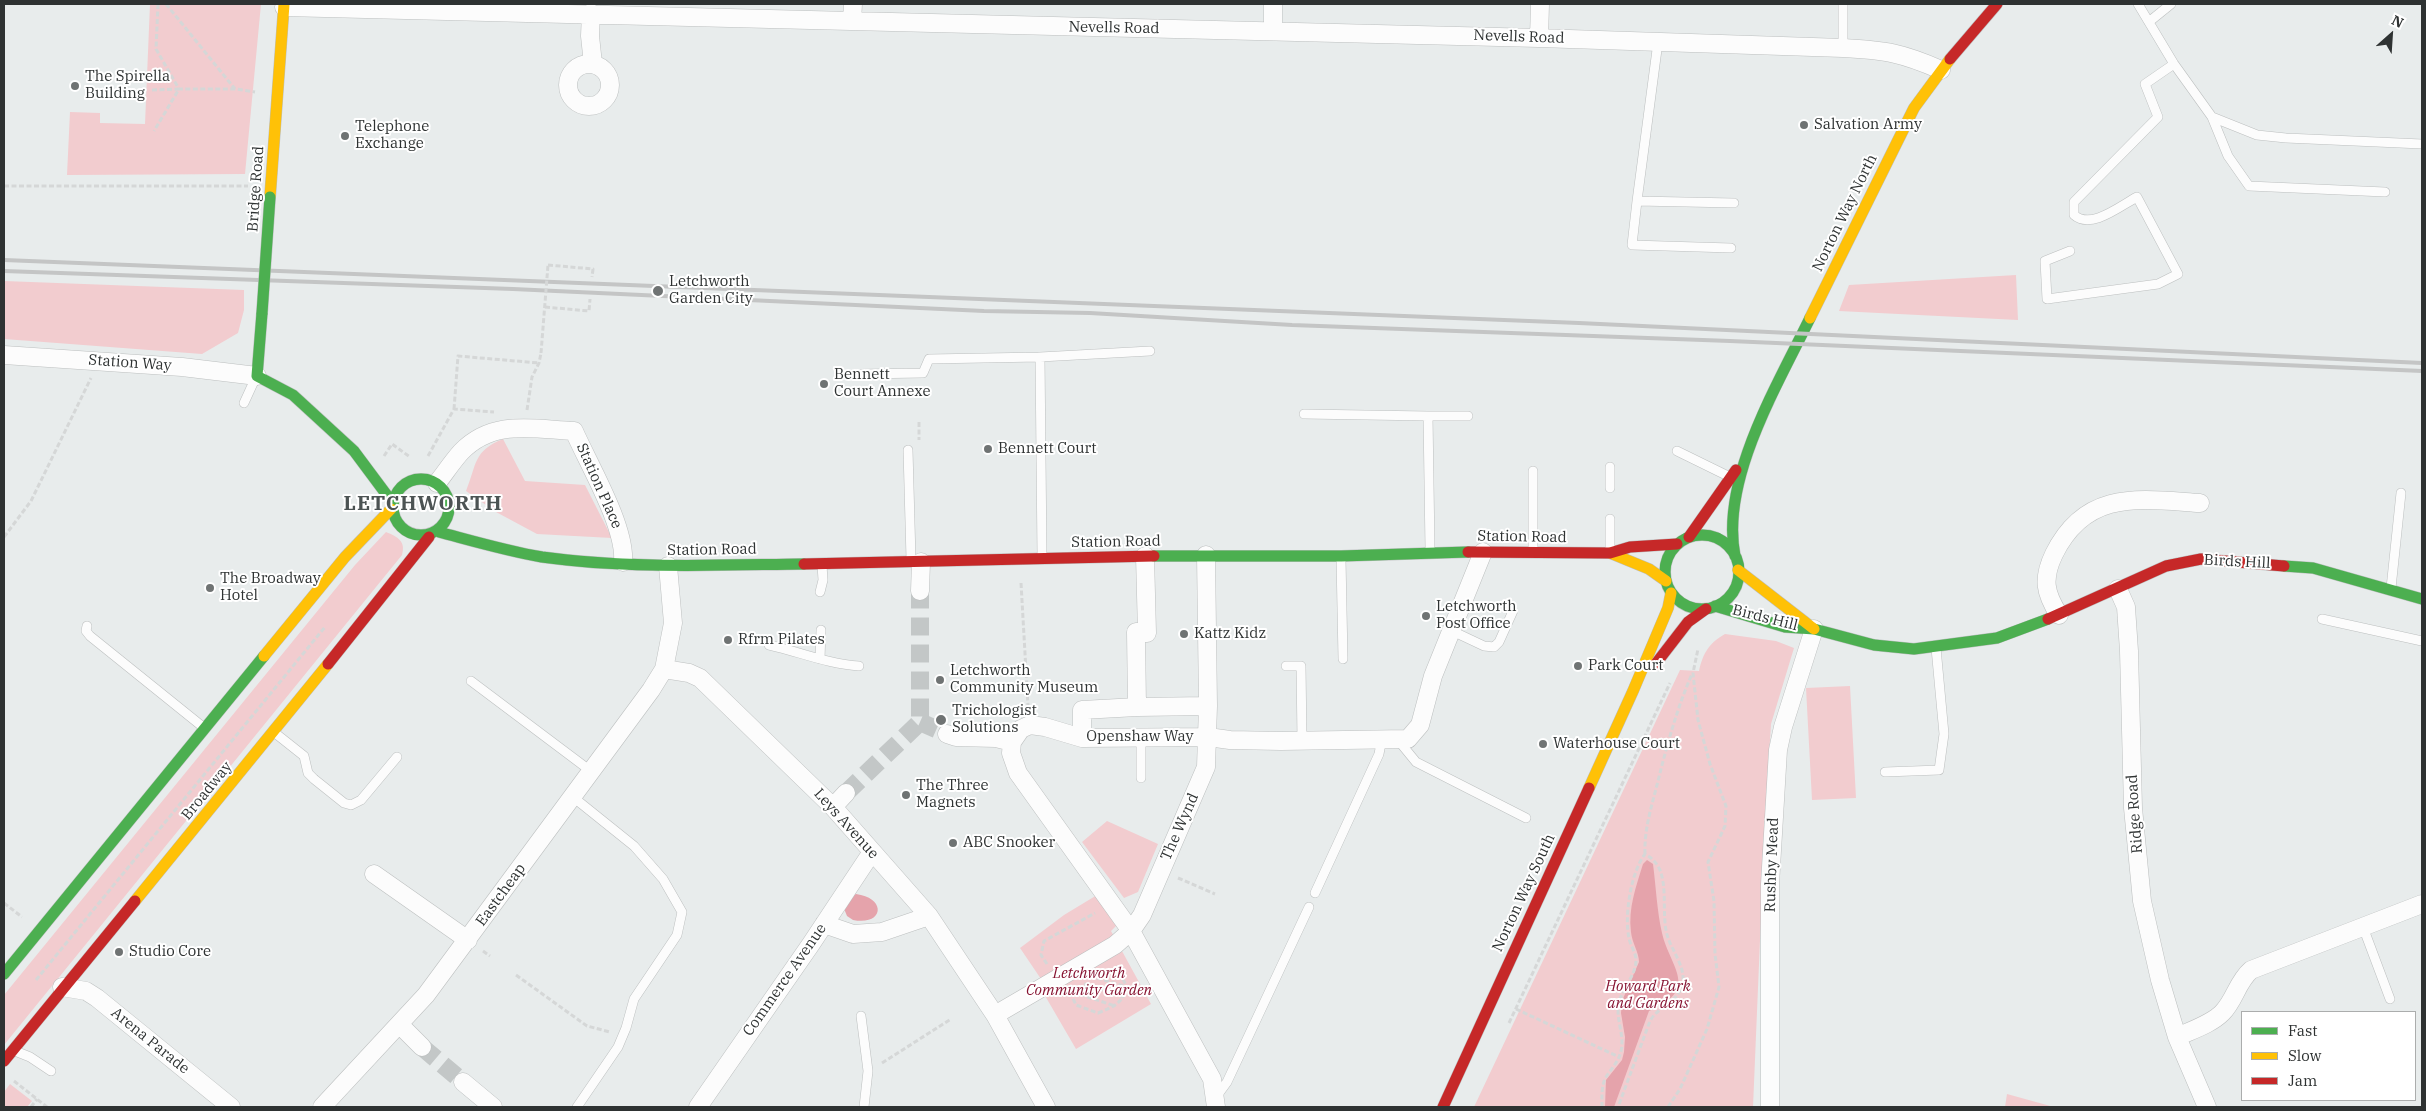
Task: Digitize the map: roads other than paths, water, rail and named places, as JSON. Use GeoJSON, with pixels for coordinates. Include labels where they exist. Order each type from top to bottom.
{"type":"FeatureCollection","features":[{"type":"Feature","properties":{"kind":"street"},"geometry":{"type":"LineString","coordinates":[[1273,4],[1273,32]]}},
{"type":"Feature","properties":{"kind":"street"},"geometry":{"type":"LineString","coordinates":[[1539,38],[1540,4]]}},
{"type":"Feature","properties":{"kind":"street","name":"Norton Way North"},"geometry":{"type":"LineString","coordinates":[[1689,537],[1702,521],[1748,452],[1895,143],[1914,108],[1941,70],[1997,4]]}},
{"type":"Feature","properties":{"kind":"street","name":"Nevells Road"},"geometry":{"type":"LineString","coordinates":[[284,5],[542,8],[591,13],[655,10],[853,12],[1273,32],[1843,48],[1884,50],[1909,56],[1941,70]]}},
{"type":"Feature","properties":{"kind":"street","name":"Bridge Road"},"geometry":{"type":"LineString","coordinates":[[257,376],[284,5]]}},
{"type":"Feature","properties":{"kind":"street"},"geometry":{"type":"LineString","coordinates":[[591,13],[590,36],[593,64]]}},
{"type":"Feature","properties":{"kind":"street","name":"Station Way"},"geometry":{"type":"LineString","coordinates":[[4,355],[182,367],[257,376]]}},
{"type":"Feature","properties":{"kind":"street"},"geometry":{"type":"LineString","coordinates":[[257,376],[282,387],[354,451],[377,463]]}},
{"type":"Feature","properties":{"kind":"street","name":"Station Place"},"geometry":{"type":"LineString","coordinates":[[441,487],[461,452],[483,435],[507,428],[574,431],[619,528],[624,550],[623,562]]}},
{"type":"Feature","properties":{"kind":"street"},"geometry":{"type":"LineString","coordinates":[[354,451],[392,505],[397,521],[406,530],[545,557],[623,562]]}},
{"type":"Feature","properties":{"kind":"street","name":"Norton Way North"},"geometry":{"type":"LineString","coordinates":[[1735,556],[1731,535],[1732,514],[1748,452]]}},
{"type":"Feature","properties":{"kind":"street"},"geometry":{"type":"LineString","coordinates":[[406,473],[441,487],[461,516]]}},
{"type":"Feature","properties":{"kind":"street"},"geometry":{"type":"LineString","coordinates":[[4,974],[345,557],[392,505],[395,492],[410,480],[420,478]]}},
{"type":"Feature","properties":{"kind":"street"},"geometry":{"type":"LineString","coordinates":[[434,534],[448,515],[450,506],[441,487]]}},
{"type":"Feature","properties":{"kind":"street"},"geometry":{"type":"LineString","coordinates":[[2059,615],[2048,598],[2047,572],[2061,541],[2082,516],[2094,509],[2128,499],[2200,503]]}},
{"type":"Feature","properties":{"kind":"street"},"geometry":{"type":"LineString","coordinates":[[482,530],[514,552]]}},
{"type":"Feature","properties":{"kind":"street","name":"Broadway"},"geometry":{"type":"LineString","coordinates":[[4,1061],[62,987],[136,901],[275,732],[434,534]]}},
{"type":"Feature","properties":{"kind":"street"},"geometry":{"type":"LineString","coordinates":[[1702,535],[1716,538],[1727,545],[1735,556],[1738,581],[1733,592],[1725,600],[1711,608],[1687,605],[1671,593],[1666,581],[1665,568],[1669,555],[1677,544],[1689,537],[1702,535]]}},
{"type":"Feature","properties":{"kind":"street","name":"Station Road"},"geometry":{"type":"LineString","coordinates":[[623,562],[668,566],[1145,556],[1341,556],[1430,552],[1610,553],[1630,547],[1677,544]]}},
{"type":"Feature","properties":{"kind":"street","name":"Openshaw Way"},"geometry":{"type":"LineString","coordinates":[[1012,742],[1021,729],[1030,725],[1045,726],[1082,738],[1208,737],[1230,740],[1302,740],[1408,738],[1420,725],[1433,676],[1483,552]]}},
{"type":"Feature","properties":{"kind":"street","name":"Station Road"},"geometry":{"type":"LineString","coordinates":[[1610,553],[1649,569],[1666,581]]}},
{"type":"Feature","properties":{"kind":"street"},"geometry":{"type":"LineString","coordinates":[[1137,707],[1136,632],[1147,634],[1145,556]]}},
{"type":"Feature","properties":{"kind":"street","name":"The Wynd"},"geometry":{"type":"LineString","coordinates":[[994,1015],[1065,979],[1131,931],[1142,915],[1206,767],[1208,706],[1206,556]]}},
{"type":"Feature","properties":{"kind":"street","name":"Birds Hill"},"geometry":{"type":"LineString","coordinates":[[1711,608],[1785,626],[1814,629],[1874,645],[1914,649],[1936,648],[1997,638],[2118,590],[2166,566],[2201,559],[2313,568],[2422,599]]}},
{"type":"Feature","properties":{"kind":"street"},"geometry":{"type":"LineString","coordinates":[[916,561],[920,591]]}},
{"type":"Feature","properties":{"kind":"street"},"geometry":{"type":"LineString","coordinates":[[664,669],[673,623],[668,566]]}},
{"type":"Feature","properties":{"kind":"street","name":"Birds Hill"},"geometry":{"type":"LineString","coordinates":[[1738,570],[1814,629]]}},
{"type":"Feature","properties":{"kind":"street","name":"Ridge Road"},"geometry":{"type":"LineString","coordinates":[[2118,590],[2126,607],[2130,650],[2133,808],[2142,901],[2160,980],[2177,1037],[2207,1107]]}},
{"type":"Feature","properties":{"kind":"street","name":"Norton Way South"},"geometry":{"type":"LineString","coordinates":[[1443,1107],[1633,692],[1668,608],[1671,593]]}},
{"type":"Feature","properties":{"kind":"street","name":"Norton Way South"},"geometry":{"type":"LineString","coordinates":[[1633,692],[1688,622],[1711,608]]}},
{"type":"Feature","properties":{"kind":"street","name":"Rushby Mead"},"geometry":{"type":"LineString","coordinates":[[1770,1107],[1770,884],[1778,750],[1783,727],[1814,629]]}},
{"type":"Feature","properties":{"kind":"street","name":"Eastcheap"},"geometry":{"type":"LineString","coordinates":[[322,1107],[400,1025],[468,940],[592,772],[664,669]]}},
{"type":"Feature","properties":{"kind":"street","name":"Leys Avenue"},"geometry":{"type":"LineString","coordinates":[[664,669],[689,672],[700,678],[833,807],[929,916],[994,1015],[1046,1107]]}},
{"type":"Feature","properties":{"kind":"street"},"geometry":{"type":"LineString","coordinates":[[1082,738],[1082,710],[1208,706]]}},
{"type":"Feature","properties":{"kind":"street"},"geometry":{"type":"LineString","coordinates":[[947,734],[956,738],[996,738],[1012,742],[1011,753],[1018,773],[1131,931],[1212,1079],[1216,1102]]}},
{"type":"Feature","properties":{"kind":"street"},"geometry":{"type":"LineString","coordinates":[[833,807],[846,793]]}},
{"type":"Feature","properties":{"kind":"street","name":"Commerce Avenue"},"geometry":{"type":"LineString","coordinates":[[698,1107],[872,852]]}},
{"type":"Feature","properties":{"kind":"street"},"geometry":{"type":"LineString","coordinates":[[374,874],[468,940]]}},
{"type":"Feature","properties":{"kind":"street"},"geometry":{"type":"LineString","coordinates":[[2177,1037],[2223,1012],[2239,982],[2250,970],[2422,904]]}},
{"type":"Feature","properties":{"kind":"street"},"geometry":{"type":"LineString","coordinates":[[824,924],[853,934],[882,932],[929,916]]}},
{"type":"Feature","properties":{"kind":"street","name":"Arena Parade"},"geometry":{"type":"LineString","coordinates":[[62,987],[86,991],[97,998],[231,1107]]}},
{"type":"Feature","properties":{"kind":"street"},"geometry":{"type":"LineString","coordinates":[[400,1025],[422,1047]]}},
{"type":"Feature","properties":{"kind":"street"},"geometry":{"type":"LineString","coordinates":[[463,1082],[493,1107]]}},
{"type":"Feature","properties":{"kind":"lane"},"geometry":{"type":"LineString","coordinates":[[1843,4],[1843,48]]}},
{"type":"Feature","properties":{"kind":"lane"},"geometry":{"type":"LineString","coordinates":[[2138,4],[2174,64],[2212,117],[2228,156],[2249,186],[2385,192]]}},
{"type":"Feature","properties":{"kind":"lane"},"geometry":{"type":"LineString","coordinates":[[2150,22],[2170,4]]}},
{"type":"Feature","properties":{"kind":"lane"},"geometry":{"type":"LineString","coordinates":[[1658,42],[1632,245],[1731,248]]}},
{"type":"Feature","properties":{"kind":"lane"},"geometry":{"type":"LineString","coordinates":[[2070,251],[2045,261],[2047,299],[2158,284],[2178,274],[2136,197],[2091,221],[2079,219],[2074,215],[2074,202],[2158,117],[2145,84],[2174,64]]}},
{"type":"Feature","properties":{"kind":"lane"},"geometry":{"type":"LineString","coordinates":[[2212,117],[2258,135],[2422,144]]}},
{"type":"Feature","properties":{"kind":"lane"},"geometry":{"type":"LineString","coordinates":[[1637,201],[1734,203]]}},
{"type":"Feature","properties":{"kind":"lane"},"geometry":{"type":"LineString","coordinates":[[862,374],[923,372],[930,359],[1040,357],[1150,351]]}},
{"type":"Feature","properties":{"kind":"lane"},"geometry":{"type":"LineString","coordinates":[[1040,357],[1042,559]]}},
{"type":"Feature","properties":{"kind":"lane"},"geometry":{"type":"LineString","coordinates":[[244,403],[257,376]]}},
{"type":"Feature","properties":{"kind":"lane"},"geometry":{"type":"LineString","coordinates":[[1304,414],[1468,416]]}},
{"type":"Feature","properties":{"kind":"lane"},"geometry":{"type":"LineString","coordinates":[[1428,416],[1430,552]]}},
{"type":"Feature","properties":{"kind":"lane"},"geometry":{"type":"LineString","coordinates":[[908,450],[916,561]]}},
{"type":"Feature","properties":{"kind":"lane"},"geometry":{"type":"LineString","coordinates":[[1677,451],[1730,477]]}},
{"type":"Feature","properties":{"kind":"lane"},"geometry":{"type":"LineString","coordinates":[[1610,467],[1610,488]]}},
{"type":"Feature","properties":{"kind":"lane"},"geometry":{"type":"LineString","coordinates":[[1533,471],[1533,552]]}},
{"type":"Feature","properties":{"kind":"lane"},"geometry":{"type":"LineString","coordinates":[[2391,590],[2401,493]]}},
{"type":"Feature","properties":{"kind":"lane"},"geometry":{"type":"LineString","coordinates":[[1610,519],[1610,553]]}},
{"type":"Feature","properties":{"kind":"lane"},"geometry":{"type":"LineString","coordinates":[[1341,556],[1343,659]]}},
{"type":"Feature","properties":{"kind":"lane"},"geometry":{"type":"LineString","coordinates":[[820,592],[823,580],[822,562]]}},
{"type":"Feature","properties":{"kind":"lane"},"geometry":{"type":"LineString","coordinates":[[1450,630],[1484,646],[1494,647],[1499,642],[1513,611]]}},
{"type":"Feature","properties":{"kind":"lane"},"geometry":{"type":"LineString","coordinates":[[2322,619],[2422,641]]}},
{"type":"Feature","properties":{"kind":"lane"},"geometry":{"type":"LineString","coordinates":[[87,626],[86,631],[90,636],[205,728]]}},
{"type":"Feature","properties":{"kind":"lane"},"geometry":{"type":"LineString","coordinates":[[820,659],[821,630]]}},
{"type":"Feature","properties":{"kind":"lane"},"geometry":{"type":"LineString","coordinates":[[769,645],[837,665],[859,666]]}},
{"type":"Feature","properties":{"kind":"lane"},"geometry":{"type":"LineString","coordinates":[[1885,772],[1939,770],[1944,734],[1936,648]]}},
{"type":"Feature","properties":{"kind":"lane"},"geometry":{"type":"LineString","coordinates":[[1286,666],[1301,666],[1302,740]]}},
{"type":"Feature","properties":{"kind":"lane"},"geometry":{"type":"LineString","coordinates":[[472,681],[592,772]]}},
{"type":"Feature","properties":{"kind":"lane"},"geometry":{"type":"LineString","coordinates":[[275,732],[304,756],[308,773],[314,779],[344,803],[350,805],[360,800],[397,757]]}},
{"type":"Feature","properties":{"kind":"lane"},"geometry":{"type":"LineString","coordinates":[[1141,738],[1141,778]]}},
{"type":"Feature","properties":{"kind":"lane"},"geometry":{"type":"LineString","coordinates":[[1315,893],[1379,754],[1390,739],[1416,762],[1526,818]]}},
{"type":"Feature","properties":{"kind":"lane"},"geometry":{"type":"LineString","coordinates":[[573,797],[634,846],[663,879],[682,912],[677,935],[634,999],[618,1046],[578,1105]]}},
{"type":"Feature","properties":{"kind":"lane"},"geometry":{"type":"LineString","coordinates":[[1216,1102],[1309,907]]}},
{"type":"Feature","properties":{"kind":"lane"},"geometry":{"type":"LineString","coordinates":[[2363,927],[2390,1000]]}},
{"type":"Feature","properties":{"kind":"lane"},"geometry":{"type":"LineString","coordinates":[[861,1016],[868,1071],[864,1107]]}},
{"type":"Feature","properties":{"kind":"lane"},"geometry":{"type":"LineString","coordinates":[[12,1050],[30,1057],[52,1071]]}},
{"type":"Feature","properties":{"kind":"tunnel"},"geometry":{"type":"LineString","coordinates":[[846,793],[920,722],[920,591]]}},
{"type":"Feature","properties":{"kind":"tunnel"},"geometry":{"type":"LineString","coordinates":[[920,722],[947,734]]}},
{"type":"Feature","properties":{"kind":"tunnel"},"geometry":{"type":"LineString","coordinates":[[422,1047],[463,1082]]}},
{"type":"Feature","properties":{"kind":"railway"},"geometry":{"type":"LineString","coordinates":[[4,260],[1579,323],[2422,363]]}},
{"type":"Feature","properties":{"kind":"railway"},"geometry":{"type":"LineString","coordinates":[[4,271],[513,289],[984,311],[1090,313],[1292,325],[1730,341],[2422,371]]}},
{"type":"Feature","properties":{"kind":"place","name":"The Spirella Building"},"geometry":{"type":"Point","coordinates":[75,86]}},
{"type":"Feature","properties":{"kind":"place","name":"Salvation Army"},"geometry":{"type":"Point","coordinates":[1804,125]}},
{"type":"Feature","properties":{"kind":"place","name":"Telephone Exchange"},"geometry":{"type":"Point","coordinates":[345,136]}},
{"type":"Feature","properties":{"kind":"place","name":"Letchworth Garden City"},"geometry":{"type":"Point","coordinates":[658,291]}},
{"type":"Feature","properties":{"kind":"place","name":"Bennett Court Annexe"},"geometry":{"type":"Point","coordinates":[824,384]}},
{"type":"Feature","properties":{"kind":"place","name":"Bennett Court"},"geometry":{"type":"Point","coordinates":[988,449]}},
{"type":"Feature","properties":{"kind":"place","name":"The Broadway Hotel"},"geometry":{"type":"Point","coordinates":[210,588]}},
{"type":"Feature","properties":{"kind":"place","name":"Letchworth Post Office"},"geometry":{"type":"Point","coordinates":[1426,616]}},
{"type":"Feature","properties":{"kind":"place","name":"Kattz Kidz"},"geometry":{"type":"Point","coordinates":[1184,634]}},
{"type":"Feature","properties":{"kind":"place","name":"Rfrm Pilates"},"geometry":{"type":"Point","coordinates":[728,640]}},
{"type":"Feature","properties":{"kind":"place","name":"Park Court"},"geometry":{"type":"Point","coordinates":[1578,666]}},
{"type":"Feature","properties":{"kind":"place","name":"Letchworth Community Museum"},"geometry":{"type":"Point","coordinates":[940,680]}},
{"type":"Feature","properties":{"kind":"place","name":"Trichologist Solutions"},"geometry":{"type":"Point","coordinates":[941,720]}},
{"type":"Feature","properties":{"kind":"place","name":"Waterhouse Court"},"geometry":{"type":"Point","coordinates":[1543,744]}},
{"type":"Feature","properties":{"kind":"place","name":"The Three Magnets"},"geometry":{"type":"Point","coordinates":[906,795]}},
{"type":"Feature","properties":{"kind":"place","name":"ABC Snooker"},"geometry":{"type":"Point","coordinates":[953,843]}},
{"type":"Feature","properties":{"kind":"place","name":"Studio Core"},"geometry":{"type":"Point","coordinates":[119,952]}},
{"type":"Feature","properties":{"kind":"district","name":"LETCHWORTH"},"geometry":{"type":"Point","coordinates":[423,504]}},
{"type":"Feature","properties":{"kind":"park label","name":"Letchworth Community Garden"},"geometry":{"type":"Point","coordinates":[1089,982]}},
{"type":"Feature","properties":{"kind":"park label","name":"Howard Park and Gardens"},"geometry":{"type":"Point","coordinates":[1648,996]}}]}
